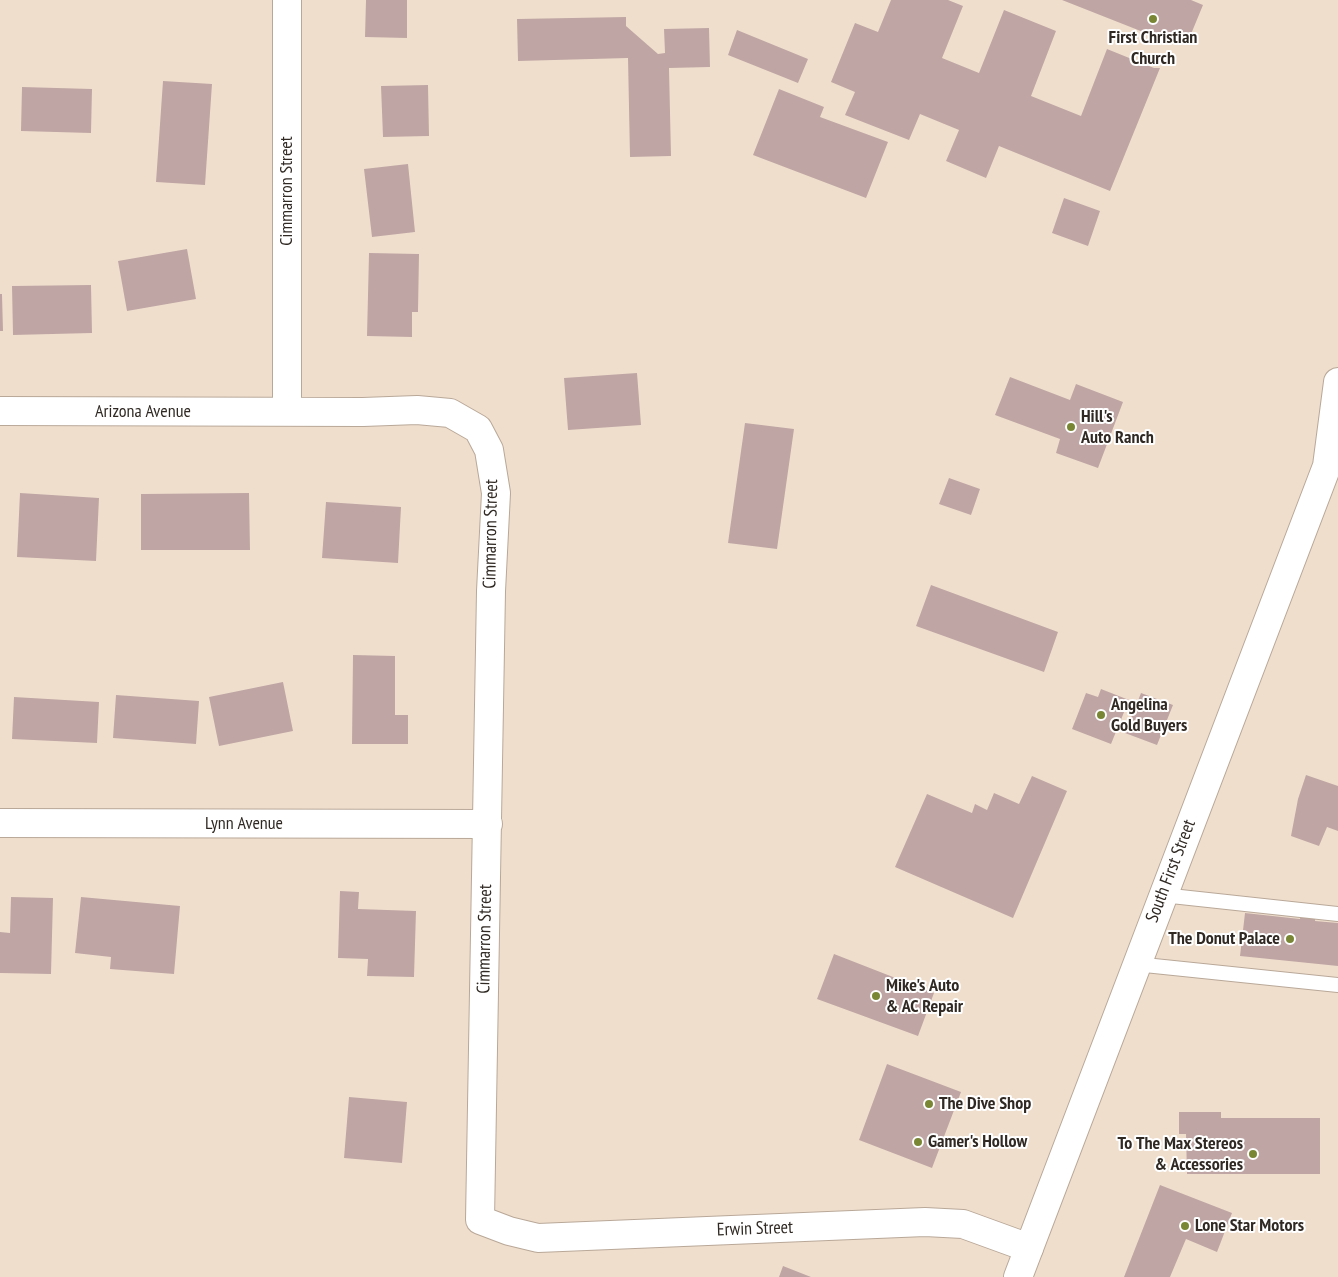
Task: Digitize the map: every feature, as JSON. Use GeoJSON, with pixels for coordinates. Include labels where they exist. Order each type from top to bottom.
{"type":"FeatureCollection","features":[{"type":"Feature","properties":{"kind":"street","name":"Cimmarron Street"},"geometry":{"type":"LineString","coordinates":[[287,0],[287,412],[416,410],[450,413],[478,429],[489,450],[496,493],[491,591],[480,1220]]}},
{"type":"Feature","properties":{"kind":"street","name":"South First Street"},"geometry":{"type":"LineString","coordinates":[[1018,1277],[1162,895],[1333,459],[1338,382]]}},
{"type":"Feature","properties":{"kind":"street","name":"Arizona Avenue"},"geometry":{"type":"LineString","coordinates":[[0,411],[287,412]]}},
{"type":"Feature","properties":{"kind":"street","name":"Lynn Avenue"},"geometry":{"type":"LineString","coordinates":[[0,824],[488,824]]}},
{"type":"Feature","properties":{"kind":"street","name":"Erwin Street"},"geometry":{"type":"LineString","coordinates":[[480,1220],[509,1231],[538,1238],[925,1222],[963,1224],[1029,1248]]}},
{"type":"Feature","properties":{"kind":"lane"},"geometry":{"type":"LineString","coordinates":[[1162,895],[1338,914]]}},
{"type":"Feature","properties":{"kind":"lane"},"geometry":{"type":"LineString","coordinates":[[1136,964],[1338,985]]}},
{"type":"Feature","properties":{"kind":"building"},"geometry":{"type":"Polygon","coordinates":[[[366,0],[407,0],[407,38],[365,37],[366,0]]]}},
{"type":"Feature","properties":{"kind":"building","name":"First Christian Church"},"geometry":{"type":"Polygon","coordinates":[[[891,0],[948,0],[963,6],[942,58],[979,73],[1004,10],[1056,31],[1031,96],[1081,116],[1107,49],[1154,68],[1160,68],[1110,191],[999,146],[986,178],[946,161],[959,130],[920,114],[909,140],[845,115],[855,92],[831,82],[855,23],[878,32],[891,0]]]}},
{"type":"Feature","properties":{"kind":"building","name":"First Christian Church"},"geometry":{"type":"Polygon","coordinates":[[[1062,0],[1191,0],[1203,5],[1189,39],[1176,34],[1171,43],[1062,0]]]}},
{"type":"Feature","properties":{"kind":"building"},"geometry":{"type":"Polygon","coordinates":[[[626,17],[626,26],[658,54],[665,53],[664,29],[709,28],[710,67],[669,68],[671,156],[630,157],[628,58],[518,61],[517,19],[626,17]]]}},
{"type":"Feature","properties":{"kind":"building"},"geometry":{"type":"Polygon","coordinates":[[[737,30],[808,59],[798,83],[728,55],[737,30]]]}},
{"type":"Feature","properties":{"kind":"building"},"geometry":{"type":"Polygon","coordinates":[[[163,81],[212,84],[205,185],[156,182],[163,81]]]}},
{"type":"Feature","properties":{"kind":"building"},"geometry":{"type":"Polygon","coordinates":[[[428,85],[429,136],[383,137],[381,86],[428,85]]]}},
{"type":"Feature","properties":{"kind":"building"},"geometry":{"type":"Polygon","coordinates":[[[22,87],[92,89],[91,133],[21,131],[22,87]]]}},
{"type":"Feature","properties":{"kind":"building"},"geometry":{"type":"Polygon","coordinates":[[[779,89],[824,107],[820,117],[888,142],[866,198],[753,155],[779,89]]]}},
{"type":"Feature","properties":{"kind":"building"},"geometry":{"type":"Polygon","coordinates":[[[408,164],[415,232],[372,237],[364,169],[408,164]]]}},
{"type":"Feature","properties":{"kind":"building"},"geometry":{"type":"Polygon","coordinates":[[[1064,198],[1100,211],[1088,246],[1052,233],[1064,198]]]}},
{"type":"Feature","properties":{"kind":"building"},"geometry":{"type":"Polygon","coordinates":[[[187,249],[196,299],[127,311],[118,261],[187,249]]]}},
{"type":"Feature","properties":{"kind":"building"},"geometry":{"type":"Polygon","coordinates":[[[369,253],[419,254],[418,312],[412,312],[412,337],[367,336],[369,253]]]}},
{"type":"Feature","properties":{"kind":"building"},"geometry":{"type":"Polygon","coordinates":[[[91,285],[92,333],[13,335],[12,286],[91,285]]]}},
{"type":"Feature","properties":{"kind":"building"},"geometry":{"type":"Polygon","coordinates":[[[0,294],[2,294],[3,331],[0,331],[0,294]]]}},
{"type":"Feature","properties":{"kind":"building"},"geometry":{"type":"Polygon","coordinates":[[[637,373],[641,425],[568,430],[564,378],[637,373]]]}},
{"type":"Feature","properties":{"kind":"building","name":"Hill's Auto Ranch"},"geometry":{"type":"Polygon","coordinates":[[[1010,377],[1070,400],[1076,384],[1123,402],[1098,468],[1056,453],[1060,439],[995,415],[1010,377]]]}},
{"type":"Feature","properties":{"kind":"building"},"geometry":{"type":"Polygon","coordinates":[[[745,423],[794,429],[777,549],[728,543],[745,423]]]}},
{"type":"Feature","properties":{"kind":"building"},"geometry":{"type":"Polygon","coordinates":[[[949,478],[980,489],[971,515],[939,504],[949,478]]]}},
{"type":"Feature","properties":{"kind":"building"},"geometry":{"type":"Polygon","coordinates":[[[20,493],[99,498],[96,561],[17,557],[20,493]]]}},
{"type":"Feature","properties":{"kind":"building"},"geometry":{"type":"Polygon","coordinates":[[[249,493],[250,550],[141,550],[141,494],[249,493]]]}},
{"type":"Feature","properties":{"kind":"building"},"geometry":{"type":"Polygon","coordinates":[[[326,502],[401,507],[398,563],[322,558],[326,502]]]}},
{"type":"Feature","properties":{"kind":"building"},"geometry":{"type":"Polygon","coordinates":[[[931,585],[1058,632],[1044,672],[916,626],[931,585]]]}},
{"type":"Feature","properties":{"kind":"building"},"geometry":{"type":"Polygon","coordinates":[[[353,655],[395,656],[395,715],[408,715],[408,744],[352,744],[353,655]]]}},
{"type":"Feature","properties":{"kind":"building"},"geometry":{"type":"Polygon","coordinates":[[[283,682],[293,731],[219,746],[209,697],[283,682]]]}},
{"type":"Feature","properties":{"kind":"building","name":"Angelina Gold Buyers"},"geometry":{"type":"Polygon","coordinates":[[[1101,689],[1129,700],[1111,744],[1072,729],[1086,693],[1098,697],[1101,689]]]}},
{"type":"Feature","properties":{"kind":"building"},"geometry":{"type":"Polygon","coordinates":[[[1141,693],[1173,705],[1157,745],[1125,733],[1141,693]]]}},
{"type":"Feature","properties":{"kind":"building"},"geometry":{"type":"Polygon","coordinates":[[[116,695],[199,701],[196,744],[113,738],[116,695]]]}},
{"type":"Feature","properties":{"kind":"building"},"geometry":{"type":"Polygon","coordinates":[[[14,697],[99,702],[97,743],[12,739],[14,697]]]}},
{"type":"Feature","properties":{"kind":"building"},"geometry":{"type":"Polygon","coordinates":[[[1306,775],[1338,786],[1338,831],[1327,827],[1319,846],[1291,836],[1298,799],[1306,775]]]}},
{"type":"Feature","properties":{"kind":"building"},"geometry":{"type":"Polygon","coordinates":[[[1032,776],[1067,791],[1013,918],[895,867],[927,794],[972,813],[975,804],[987,810],[994,793],[1019,804],[1032,776]]]}},
{"type":"Feature","properties":{"kind":"building"},"geometry":{"type":"Polygon","coordinates":[[[340,891],[359,892],[358,909],[416,911],[414,977],[367,976],[368,959],[338,958],[340,891]]]}},
{"type":"Feature","properties":{"kind":"building"},"geometry":{"type":"Polygon","coordinates":[[[11,897],[53,898],[51,974],[0,973],[0,932],[10,933],[11,897]]]}},
{"type":"Feature","properties":{"kind":"building"},"geometry":{"type":"Polygon","coordinates":[[[81,897],[180,906],[174,974],[110,969],[111,957],[75,953],[81,897]]]}},
{"type":"Feature","properties":{"kind":"building","name":"The Donut Palace"},"geometry":{"type":"Polygon","coordinates":[[[1301,911],[1316,912],[1315,921],[1338,923],[1338,966],[1240,956],[1245,913],[1300,919],[1301,911]]]}},
{"type":"Feature","properties":{"kind":"building","name":"Mike's Auto & AC Repair"},"geometry":{"type":"Polygon","coordinates":[[[834,954],[934,993],[918,1036],[817,999],[834,954]]]}},
{"type":"Feature","properties":{"kind":"building"},"geometry":{"type":"Polygon","coordinates":[[[887,1064],[961,1092],[932,1168],[859,1140],[887,1064]]]}},
{"type":"Feature","properties":{"kind":"building"},"geometry":{"type":"Polygon","coordinates":[[[349,1097],[407,1102],[402,1163],[344,1158],[349,1097]]]}},
{"type":"Feature","properties":{"kind":"building","name":"To The Max Stereos & Accessories"},"geometry":{"type":"Polygon","coordinates":[[[1179,1112],[1221,1112],[1221,1118],[1320,1118],[1320,1174],[1187,1174],[1186,1134],[1179,1134],[1179,1112]]]}},
{"type":"Feature","properties":{"kind":"building","name":"Lone Star Motors"},"geometry":{"type":"Polygon","coordinates":[[[1160,1185],[1232,1213],[1217,1252],[1186,1239],[1170,1277],[1124,1277],[1160,1185]]]}},
{"type":"Feature","properties":{"kind":"building"},"geometry":{"type":"Polygon","coordinates":[[[783,1266],[811,1277],[779,1277],[783,1266]]]}},
{"type":"Feature","properties":{"kind":"place","name":"First Christian Church"},"geometry":{"type":"Point","coordinates":[1153,19]}},
{"type":"Feature","properties":{"kind":"place","name":"Hill's Auto Ranch"},"geometry":{"type":"Point","coordinates":[1071,427]}},
{"type":"Feature","properties":{"kind":"place","name":"Angelina Gold Buyers"},"geometry":{"type":"Point","coordinates":[1101,715]}},
{"type":"Feature","properties":{"kind":"place","name":"The Donut Palace"},"geometry":{"type":"Point","coordinates":[1290,939]}},
{"type":"Feature","properties":{"kind":"place","name":"Mike's Auto & AC Repair"},"geometry":{"type":"Point","coordinates":[876,996]}},
{"type":"Feature","properties":{"kind":"place","name":"The Dive Shop"},"geometry":{"type":"Point","coordinates":[929,1104]}},
{"type":"Feature","properties":{"kind":"place","name":"Gamer's Hollow"},"geometry":{"type":"Point","coordinates":[918,1142]}},
{"type":"Feature","properties":{"kind":"place","name":"To The Max Stereos & Accessories"},"geometry":{"type":"Point","coordinates":[1253,1154]}},
{"type":"Feature","properties":{"kind":"place","name":"Lone Star Motors"},"geometry":{"type":"Point","coordinates":[1185,1226]}}]}
